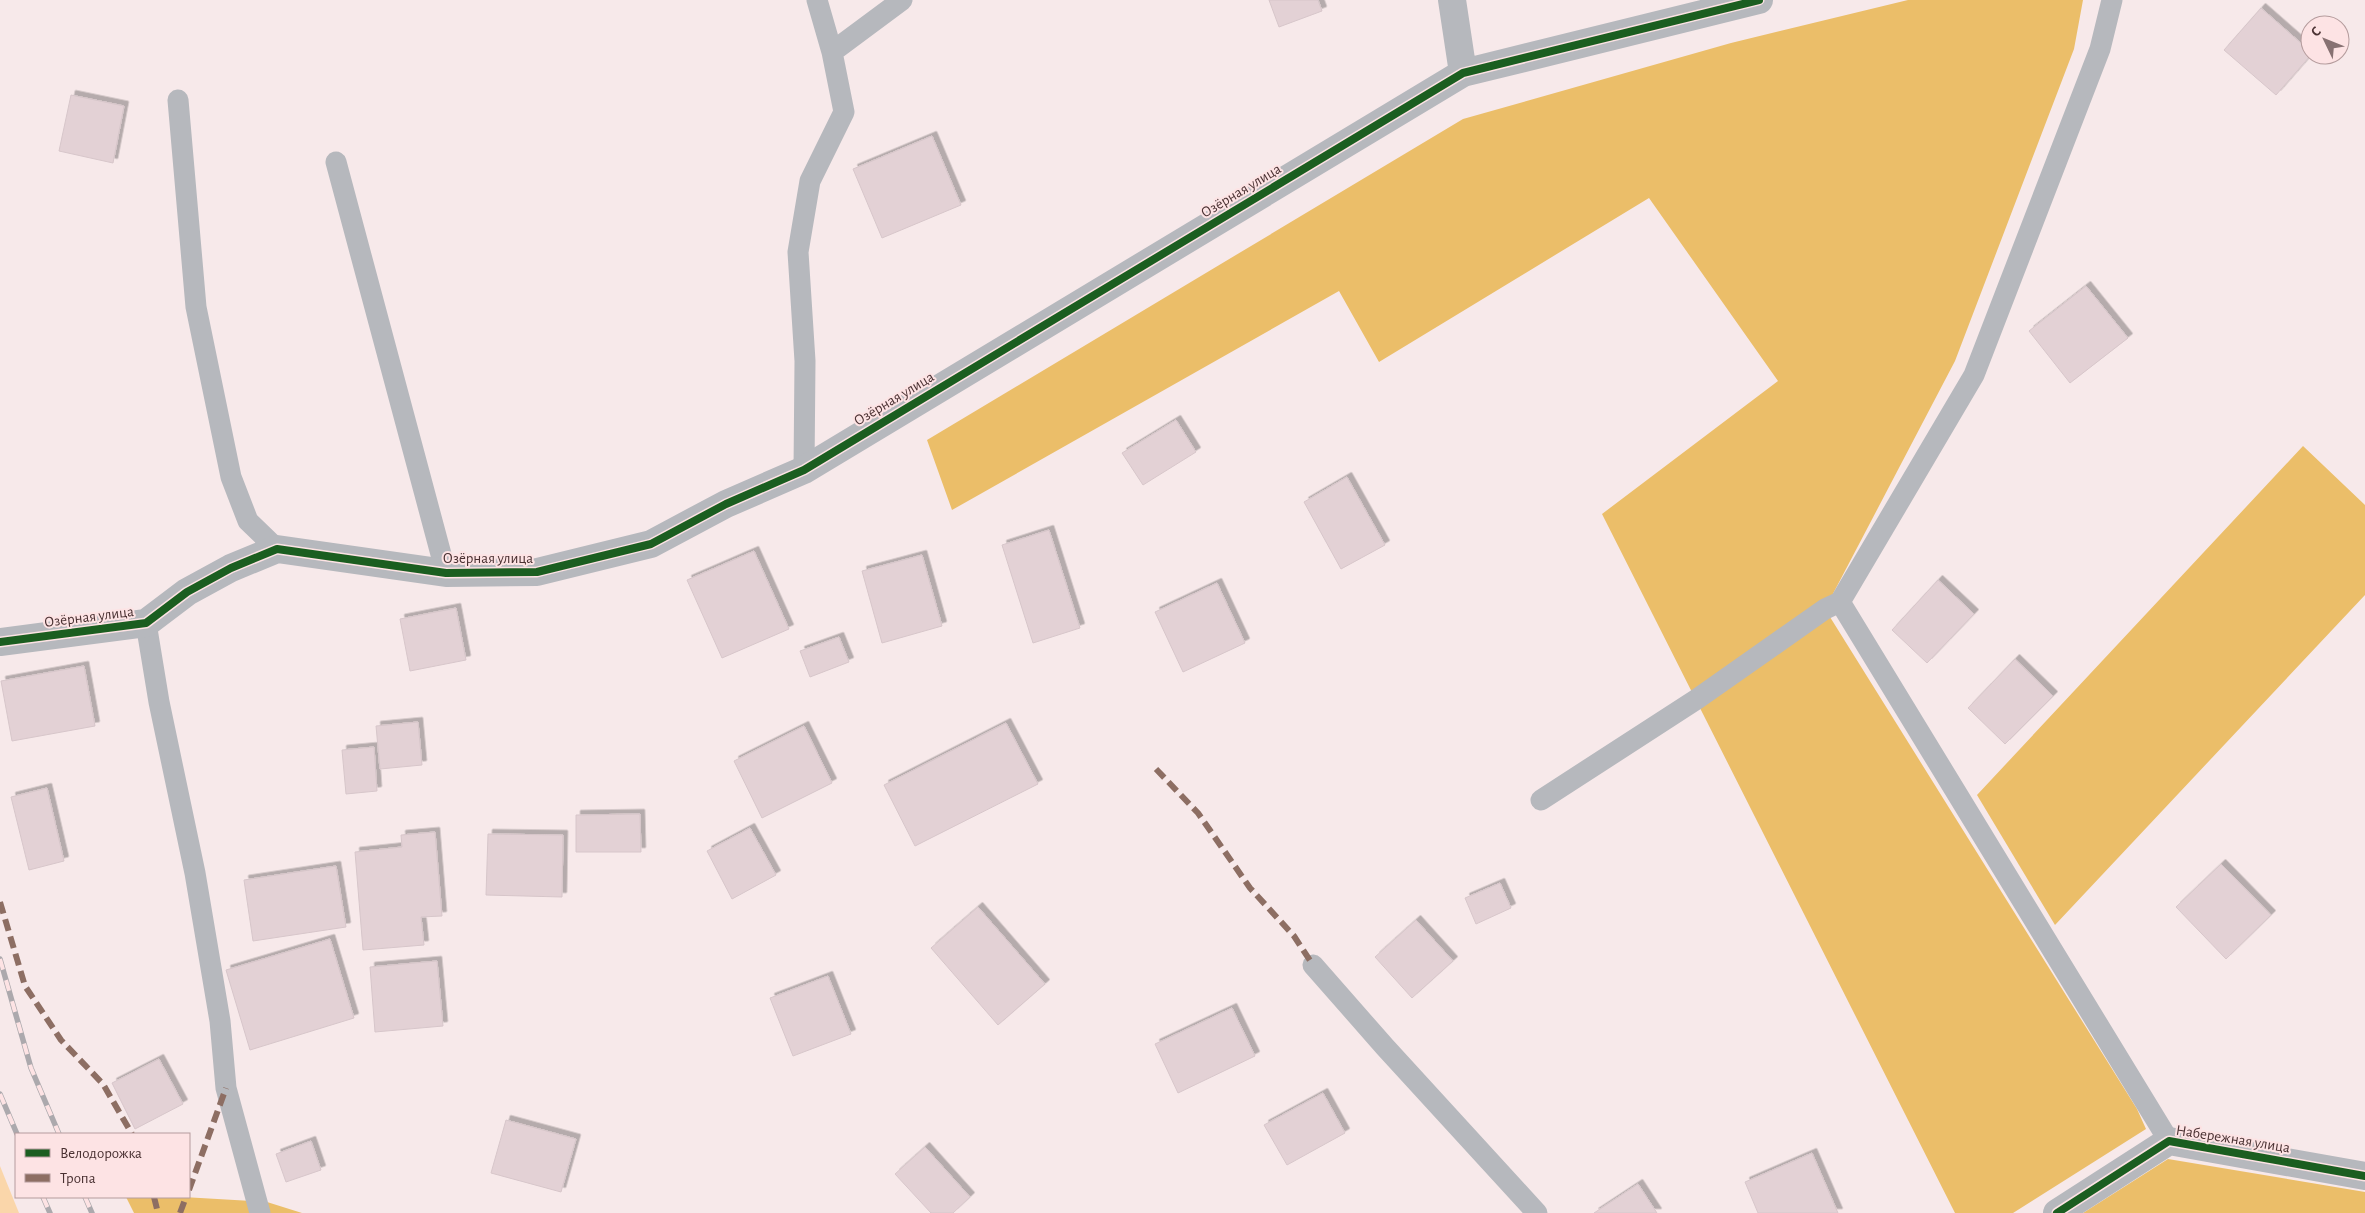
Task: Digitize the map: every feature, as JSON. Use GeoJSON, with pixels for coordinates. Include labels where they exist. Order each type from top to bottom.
{"type":"FeatureCollection","features":[{"type":"Feature","properties":{"kind":"street"},"geometry":{"type":"LineString","coordinates":[[1452,0],[1463,73]]}},
{"type":"Feature","properties":{"kind":"street","name":"Озёрная улица"},"geometry":{"type":"LineString","coordinates":[[0,642],[146,623],[187,592],[231,568],[276,549],[446,573],[537,572],[651,544],[726,504],[804,470],[1463,73],[1759,0]]}},
{"type":"Feature","properties":{"kind":"street","name":"Набережная улица"},"geometry":{"type":"LineString","coordinates":[[2057,1213],[2169,1141],[2365,1176]]}},
{"type":"Feature","properties":{"kind":"lane"},"geometry":{"type":"LineString","coordinates":[[804,470],[805,361],[798,252],[810,181],[844,112],[832,52],[817,0]]}},
{"type":"Feature","properties":{"kind":"lane"},"geometry":{"type":"LineString","coordinates":[[832,52],[902,0]]}},
{"type":"Feature","properties":{"kind":"lane"},"geometry":{"type":"LineString","coordinates":[[1541,800],[1697,699],[1825,609],[1840,602],[1974,375],[2100,49],[2112,0]]}},
{"type":"Feature","properties":{"kind":"lane"},"geometry":{"type":"LineString","coordinates":[[178,100],[196,307],[231,477],[248,520],[276,549]]}},
{"type":"Feature","properties":{"kind":"lane"},"geometry":{"type":"LineString","coordinates":[[336,162],[446,573]]}},
{"type":"Feature","properties":{"kind":"lane"},"geometry":{"type":"LineString","coordinates":[[1840,602],[2169,1141]]}},
{"type":"Feature","properties":{"kind":"lane"},"geometry":{"type":"LineString","coordinates":[[146,623],[158,702],[195,872],[220,1021],[226,1088],[260,1213]]}},
{"type":"Feature","properties":{"kind":"lane"},"geometry":{"type":"LineString","coordinates":[[1313,965],[1385,1047],[1537,1213]]}},
{"type":"Feature","properties":{"kind":"shaded area"},"geometry":{"type":"Polygon","coordinates":[[[1908,0],[2083,0],[2074,49],[1955,361],[1825,609],[2137,1109],[2146,1129],[2013,1213],[1955,1213],[1602,514],[1778,381],[1649,198],[1379,362],[1339,291],[952,510],[927,440],[1463,119],[1731,43],[1908,0]]]}},
{"type":"Feature","properties":{"kind":"shaded area"},"geometry":{"type":"Polygon","coordinates":[[[2303,446],[2365,505],[2365,595],[2055,925],[1977,795],[2303,446]]]}},
{"type":"Feature","properties":{"kind":"shaded area"},"geometry":{"type":"Polygon","coordinates":[[[2168,1159],[2365,1192],[2365,1213],[2083,1213],[2168,1159]]]}},
{"type":"Feature","properties":{"kind":"shaded area"},"geometry":{"type":"Polygon","coordinates":[[[0,1166],[19,1213],[0,1213],[0,1166]]]}},
{"type":"Feature","properties":{"kind":"shaded area"},"geometry":{"type":"Polygon","coordinates":[[[190,1197],[267,1202],[302,1213],[134,1213],[126,1198],[190,1197]]]}},
{"type":"Feature","properties":{"kind":"building"},"geometry":{"type":"Polygon","coordinates":[[[1269,0],[1318,0],[1322,11],[1279,27],[1269,0]]]}},
{"type":"Feature","properties":{"kind":"building"},"geometry":{"type":"Polygon","coordinates":[[[2261,8],[2300,42],[2300,65],[2302,65],[2276,95],[2224,50],[2261,8]]]}},
{"type":"Feature","properties":{"kind":"building"},"geometry":{"type":"Polygon","coordinates":[[[71,95],[124,106],[113,163],[59,151],[71,95]]]}},
{"type":"Feature","properties":{"kind":"building"},"geometry":{"type":"Polygon","coordinates":[[[932,136],[961,205],[882,238],[853,169],[932,136]]]}},
{"type":"Feature","properties":{"kind":"building"},"geometry":{"type":"Polygon","coordinates":[[[2086,286],[2128,338],[2070,383],[2029,331],[2086,286]]]}},
{"type":"Feature","properties":{"kind":"building"},"geometry":{"type":"Polygon","coordinates":[[[1176,420],[1196,452],[1143,485],[1122,453],[1176,420]]]}},
{"type":"Feature","properties":{"kind":"building"},"geometry":{"type":"Polygon","coordinates":[[[1347,477],[1385,545],[1341,569],[1304,502],[1347,477]]]}},
{"type":"Feature","properties":{"kind":"building"},"geometry":{"type":"Polygon","coordinates":[[[1049,530],[1080,628],[1033,643],[1002,545],[1049,530]]]}},
{"type":"Feature","properties":{"kind":"building"},"geometry":{"type":"Polygon","coordinates":[[[754,551],[789,629],[722,658],[687,580],[754,551]]]}},
{"type":"Feature","properties":{"kind":"building"},"geometry":{"type":"Polygon","coordinates":[[[922,555],[942,626],[882,643],[862,571],[922,555]]]}},
{"type":"Feature","properties":{"kind":"building"},"geometry":{"type":"Polygon","coordinates":[[[1938,580],[1974,614],[1927,663],[1892,630],[1938,580]]]}},
{"type":"Feature","properties":{"kind":"building"},"geometry":{"type":"Polygon","coordinates":[[[1217,583],[1245,643],[1183,672],[1155,612],[1217,583]]]}},
{"type":"Feature","properties":{"kind":"building"},"geometry":{"type":"Polygon","coordinates":[[[456,608],[466,660],[410,671],[400,619],[456,608]]]}},
{"type":"Feature","properties":{"kind":"building"},"geometry":{"type":"Polygon","coordinates":[[[839,637],[849,662],[810,677],[800,651],[839,637]]]}},
{"type":"Feature","properties":{"kind":"building"},"geometry":{"type":"Polygon","coordinates":[[[2015,659],[2053,696],[2005,744],[1968,708],[2015,659]]]}},
{"type":"Feature","properties":{"kind":"building"},"geometry":{"type":"Polygon","coordinates":[[[84,666],[95,726],[12,741],[1,681],[84,666]]]}},
{"type":"Feature","properties":{"kind":"building"},"geometry":{"type":"Polygon","coordinates":[[[418,722],[422,765],[380,769],[376,726],[418,722]]]}},
{"type":"Feature","properties":{"kind":"building"},"geometry":{"type":"Polygon","coordinates":[[[1006,723],[1038,784],[915,846],[884,785],[1006,723]]]}},
{"type":"Feature","properties":{"kind":"building"},"geometry":{"type":"Polygon","coordinates":[[[804,726],[832,783],[762,818],[734,761],[804,726]]]}},
{"type":"Feature","properties":{"kind":"building"},"geometry":{"type":"Polygon","coordinates":[[[374,747],[377,791],[346,794],[342,750],[374,747]]]}},
{"type":"Feature","properties":{"kind":"building"},"geometry":{"type":"Polygon","coordinates":[[[47,788],[64,861],[29,870],[11,797],[47,788]]]}},
{"type":"Feature","properties":{"kind":"building"},"geometry":{"type":"Polygon","coordinates":[[[640,814],[641,852],[576,852],[576,815],[640,814]]]}},
{"type":"Feature","properties":{"kind":"building"},"geometry":{"type":"Polygon","coordinates":[[[750,828],[776,875],[732,899],[707,851],[750,828]]]}},
{"type":"Feature","properties":{"kind":"building"},"geometry":{"type":"Polygon","coordinates":[[[435,832],[442,916],[421,917],[424,945],[363,950],[355,852],[402,847],[401,835],[435,832]]]}},
{"type":"Feature","properties":{"kind":"building"},"geometry":{"type":"Polygon","coordinates":[[[488,834],[563,835],[562,897],[486,895],[488,834]]]}},
{"type":"Feature","properties":{"kind":"building"},"geometry":{"type":"Polygon","coordinates":[[[2221,864],[2271,915],[2226,959],[2176,907],[2221,864]]]}},
{"type":"Feature","properties":{"kind":"building"},"geometry":{"type":"Polygon","coordinates":[[[336,866],[346,927],[253,941],[244,880],[336,866]]]}},
{"type":"Feature","properties":{"kind":"building"},"geometry":{"type":"Polygon","coordinates":[[[1500,883],[1511,908],[1476,924],[1465,898],[1500,883]]]}},
{"type":"Feature","properties":{"kind":"building"},"geometry":{"type":"Polygon","coordinates":[[[978,907],[1045,984],[998,1025],[931,948],[978,907]]]}},
{"type":"Feature","properties":{"kind":"building"},"geometry":{"type":"Polygon","coordinates":[[[1416,920],[1453,961],[1412,998],[1375,957],[1416,920]]]}},
{"type":"Feature","properties":{"kind":"building"},"geometry":{"type":"Polygon","coordinates":[[[330,939],[354,1018],[250,1050],[226,970],[330,939]]]}},
{"type":"Feature","properties":{"kind":"building"},"geometry":{"type":"Polygon","coordinates":[[[437,961],[443,1026],[375,1032],[370,967],[437,961]]]}},
{"type":"Feature","properties":{"kind":"building"},"geometry":{"type":"Polygon","coordinates":[[[828,976],[851,1034],[793,1056],[770,998],[828,976]]]}},
{"type":"Feature","properties":{"kind":"building"},"geometry":{"type":"Polygon","coordinates":[[[1232,1008],[1255,1056],[1178,1093],[1155,1044],[1232,1008]]]}},
{"type":"Feature","properties":{"kind":"building"},"geometry":{"type":"Polygon","coordinates":[[[159,1059],[183,1104],[135,1129],[112,1083],[159,1059]]]}},
{"type":"Feature","properties":{"kind":"building"},"geometry":{"type":"Polygon","coordinates":[[[1323,1093],[1345,1133],[1287,1165],[1264,1125],[1323,1093]]]}},
{"type":"Feature","properties":{"kind":"building"},"geometry":{"type":"Polygon","coordinates":[[[506,1120],[576,1139],[561,1192],[491,1173],[506,1120]]]}},
{"type":"Feature","properties":{"kind":"building"},"geometry":{"type":"Polygon","coordinates":[[[311,1141],[321,1170],[286,1182],[276,1154],[311,1141]]]}},
{"type":"Feature","properties":{"kind":"building"},"geometry":{"type":"Polygon","coordinates":[[[925,1147],[970,1197],[953,1213],[931,1213],[895,1174],[925,1147]]]}},
{"type":"Feature","properties":{"kind":"building"},"geometry":{"type":"Polygon","coordinates":[[[1812,1153],[1838,1213],[1758,1213],[1745,1182],[1812,1153]]]}},
{"type":"Feature","properties":{"kind":"building"},"geometry":{"type":"Polygon","coordinates":[[[1638,1184],[1657,1213],[1594,1213],[1638,1184]]]}},
{"type":"Feature","properties":{"kind":"railway"},"geometry":{"type":"LineString","coordinates":[[0,959],[31,1068],[59,1133]]}},
{"type":"Feature","properties":{"kind":"railway"},"geometry":{"type":"LineString","coordinates":[[0,1094],[17,1133]]}},
{"type":"Feature","properties":{"kind":"railway"},"geometry":{"type":"LineString","coordinates":[[43,1198],[50,1213]]}},
{"type":"Feature","properties":{"kind":"railway"},"geometry":{"type":"LineString","coordinates":[[85,1198],[92,1213]]}},
{"type":"Feature","properties":{"kind":"marked path"},"geometry":{"type":"LineString","coordinates":[[1156,769],[1198,813],[1250,888],[1294,936],[1313,965]]}},
{"type":"Feature","properties":{"kind":"marked path"},"geometry":{"type":"LineString","coordinates":[[0,902],[25,986],[61,1040],[103,1084],[131,1133]]}},
{"type":"Feature","properties":{"kind":"marked path"},"geometry":{"type":"LineString","coordinates":[[190,1187],[226,1088]]}},
{"type":"Feature","properties":{"kind":"marked path"},"geometry":{"type":"LineString","coordinates":[[154,1198],[158,1213]]}},
{"type":"Feature","properties":{"kind":"marked path"},"geometry":{"type":"LineString","coordinates":[[180,1213],[186,1198]]}},
{"type":"Feature","properties":{"kind":"cycle path"},"geometry":{"type":"LineString","coordinates":[[0,642],[146,623],[187,592],[231,568],[277,549],[446,573],[537,572],[651,544],[726,504],[804,470],[1463,73],[1759,0]]}},
{"type":"Feature","properties":{"kind":"cycle path"},"geometry":{"type":"LineString","coordinates":[[2057,1213],[2169,1141],[2365,1176]]}}]}
